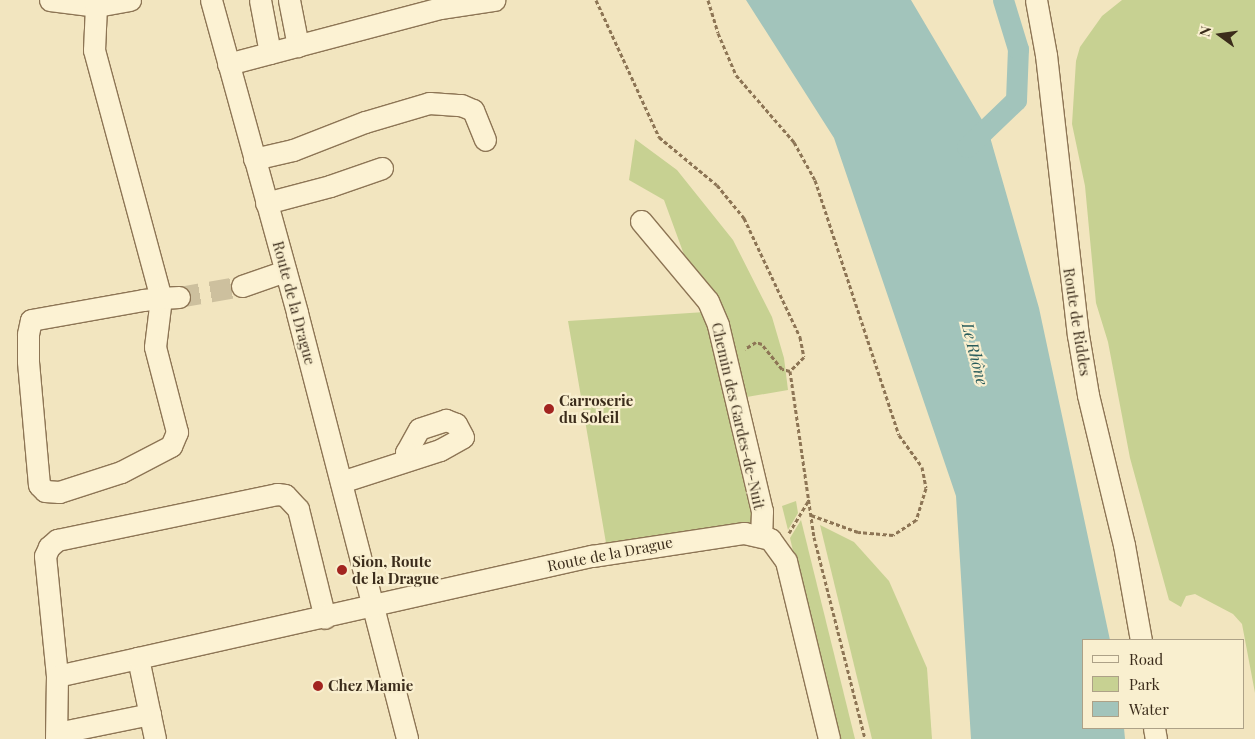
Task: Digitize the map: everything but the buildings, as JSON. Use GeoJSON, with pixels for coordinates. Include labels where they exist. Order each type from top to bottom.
{"type":"FeatureCollection","features":[{"type":"Feature","properties":{"kind":"street"},"geometry":{"type":"LineString","coordinates":[[50,0],[96,6],[130,0]]}},
{"type":"Feature","properties":{"kind":"street","name":"Route de la Drague"},"geometry":{"type":"LineString","coordinates":[[210,0],[285,271],[374,606],[407,739]]}},
{"type":"Feature","properties":{"kind":"street"},"geometry":{"type":"LineString","coordinates":[[260,0],[270,53]]}},
{"type":"Feature","properties":{"kind":"street"},"geometry":{"type":"LineString","coordinates":[[289,0],[298,46]]}},
{"type":"Feature","properties":{"kind":"street"},"geometry":{"type":"LineString","coordinates":[[228,64],[440,8],[494,0]]}},
{"type":"Feature","properties":{"kind":"street","name":"Route de Riddes"},"geometry":{"type":"LineString","coordinates":[[1036,0],[1046,55],[1080,344],[1088,395],[1124,545],[1141,639]]}},
{"type":"Feature","properties":{"kind":"street"},"geometry":{"type":"LineString","coordinates":[[96,6],[94,50],[170,297],[155,347],[177,432],[171,446],[120,472],[59,492],[45,491],[39,484],[28,362],[28,334],[31,320],[170,297]]}},
{"type":"Feature","properties":{"kind":"street"},"geometry":{"type":"LineString","coordinates":[[254,159],[293,150],[365,122],[429,103],[461,105],[473,110],[485,140]]}},
{"type":"Feature","properties":{"kind":"street"},"geometry":{"type":"LineString","coordinates":[[266,203],[330,186],[382,168]]}},
{"type":"Feature","properties":{"kind":"street","name":"Chemin des Gardes-de-Nuit"},"geometry":{"type":"LineString","coordinates":[[641,221],[708,301],[718,325],[762,511],[761,535]]}},
{"type":"Feature","properties":{"kind":"street"},"geometry":{"type":"LineString","coordinates":[[242,286],[285,271]]}},
{"type":"Feature","properties":{"kind":"street"},"geometry":{"type":"LineString","coordinates":[[341,482],[407,460]]}},
{"type":"Feature","properties":{"kind":"street"},"geometry":{"type":"LineString","coordinates":[[150,714],[56,736],[58,676],[45,556],[49,547],[57,540],[277,494],[285,495],[298,509],[325,618]]}},
{"type":"Feature","properties":{"kind":"street","name":"Route de la Drague"},"geometry":{"type":"LineString","coordinates":[[374,606],[592,556],[735,534],[761,535]]}},
{"type":"Feature","properties":{"kind":"street"},"geometry":{"type":"LineString","coordinates":[[761,535],[780,548],[786,561],[829,739]]}},
{"type":"Feature","properties":{"kind":"street"},"geometry":{"type":"LineString","coordinates":[[58,676],[374,606]]}},
{"type":"Feature","properties":{"kind":"street"},"geometry":{"type":"LineString","coordinates":[[138,658],[155,739]]}},
{"type":"Feature","properties":{"kind":"path"},"geometry":{"type":"LineString","coordinates":[[596,0],[659,138],[717,185],[744,218],[800,337],[804,357],[790,371]]}},
{"type":"Feature","properties":{"kind":"path"},"geometry":{"type":"LineString","coordinates":[[708,0],[718,33],[736,75],[794,142],[814,180],[899,435],[922,467],[926,488],[916,520],[893,535],[858,532],[811,515]]}},
{"type":"Feature","properties":{"kind":"path"},"geometry":{"type":"LineString","coordinates":[[740,356],[750,346],[762,344],[782,369],[790,371]]}},
{"type":"Feature","properties":{"kind":"path"},"geometry":{"type":"LineString","coordinates":[[790,371],[811,515],[865,739]]}},
{"type":"Feature","properties":{"kind":"path"},"geometry":{"type":"LineString","coordinates":[[780,548],[809,500]]}},
{"type":"Feature","properties":{"kind":"green space"},"geometry":{"type":"Polygon","coordinates":[[[1122,0],[1255,0],[1255,693],[1242,624],[1233,614],[1195,594],[1186,596],[1181,607],[1169,600],[1130,458],[1108,342],[1096,303],[1085,186],[1072,124],[1076,61],[1080,47],[1102,16],[1122,0]]]}},
{"type":"Feature","properties":{"kind":"green space"},"geometry":{"type":"Polygon","coordinates":[[[635,139],[677,170],[733,240],[772,317],[784,358],[788,390],[741,398],[758,523],[606,543],[568,321],[705,312],[664,200],[629,180],[635,139]]]}},
{"type":"Feature","properties":{"kind":"green space"},"geometry":{"type":"Polygon","coordinates":[[[796,501],[798,513],[788,530],[782,506],[796,501]]]}},
{"type":"Feature","properties":{"kind":"green space"},"geometry":{"type":"Polygon","coordinates":[[[801,520],[855,739],[837,739],[790,538],[801,520]]]}},
{"type":"Feature","properties":{"kind":"green space"},"geometry":{"type":"Polygon","coordinates":[[[820,525],[854,542],[889,581],[927,668],[932,739],[872,739],[820,525]]]}},
{"type":"Feature","properties":{"kind":"water","name":"Le Rhône"},"geometry":{"type":"Polygon","coordinates":[[[746,0],[911,0],[988,130],[1039,308],[1110,639],[1082,639],[1082,729],[1124,729],[1125,739],[971,739],[956,496],[834,138],[746,0]]]}},
{"type":"Feature","properties":{"kind":"waterway"},"geometry":{"type":"LineString","coordinates":[[967,147],[1016,100],[1018,49],[1003,0]]}},
{"type":"Feature","properties":{"kind":"tunnel"},"geometry":{"type":"LineString","coordinates":[[179,297],[242,286]]}},
{"type":"Feature","properties":{"kind":"place","name":"Carroserie du Soleil"},"geometry":{"type":"Point","coordinates":[549,409]}},
{"type":"Feature","properties":{"kind":"place","name":"Sion, Route de la Drague"},"geometry":{"type":"Point","coordinates":[342,570]}},
{"type":"Feature","properties":{"kind":"place","name":"Chez Mamie"},"geometry":{"type":"Point","coordinates":[318,686]}}]}
